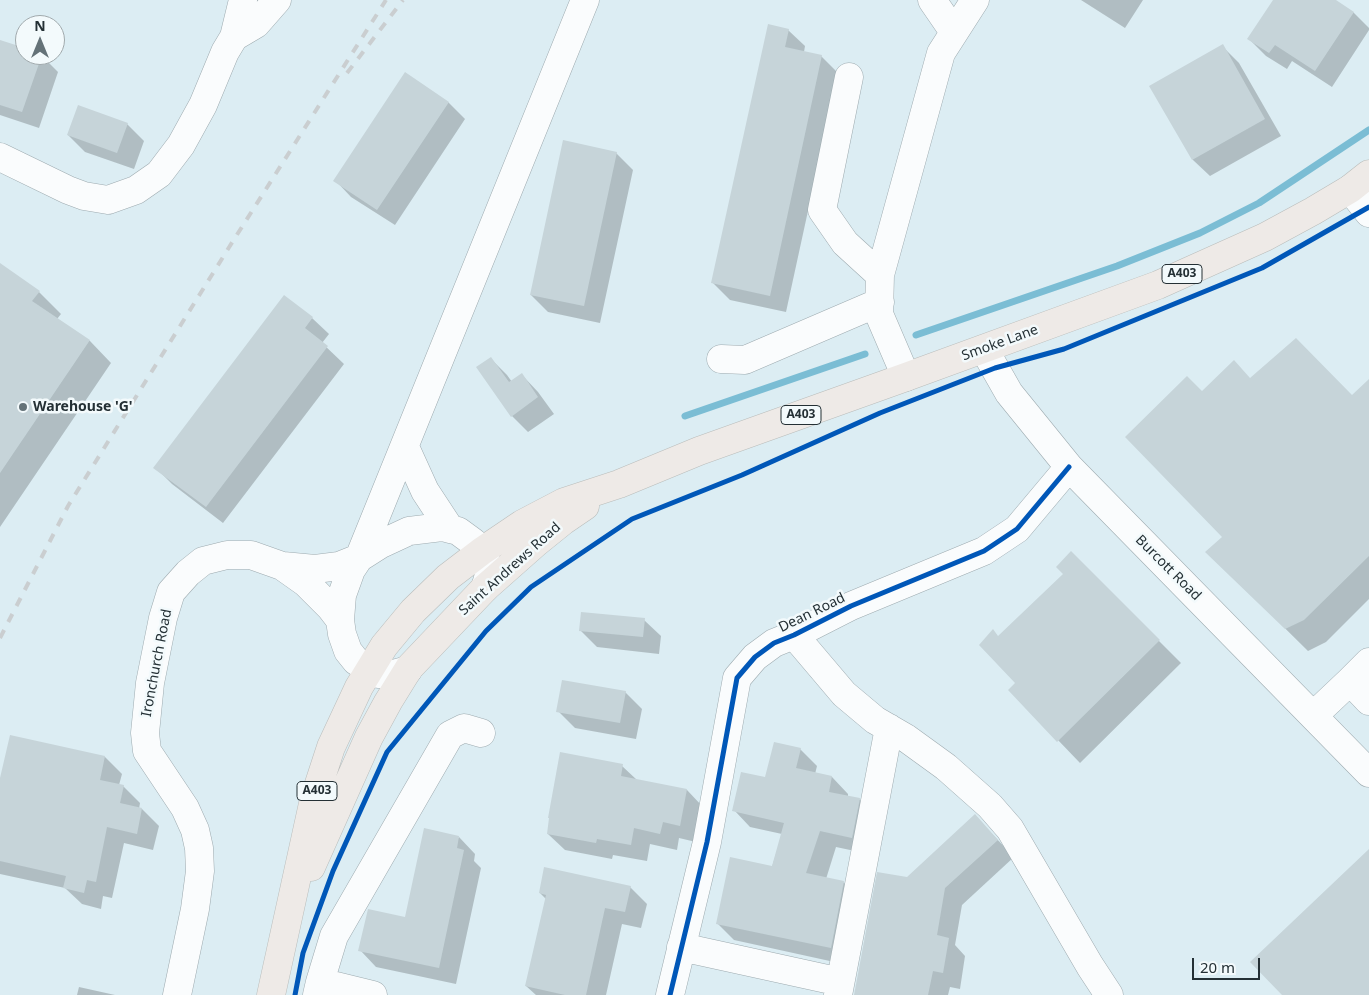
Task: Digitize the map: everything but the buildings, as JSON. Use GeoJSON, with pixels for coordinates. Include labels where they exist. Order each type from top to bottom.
{"type":"FeatureCollection","features":[{"type":"Feature","properties":{"kind":"highway","name":"Smoke Lane"},"geometry":{"type":"LineString","coordinates":[[619,484],[699,451],[1167,281],[1265,237],[1359,182]]}},
{"type":"Feature","properties":{"kind":"highway","name":"Saint Andrews Road"},"geometry":{"type":"LineString","coordinates":[[271,995],[308,825],[331,747],[358,687],[384,646],[413,611],[448,577],[482,551],[547,510],[564,502],[619,484]]}},
{"type":"Feature","properties":{"kind":"highway","name":"Saint Andrews Road"},"geometry":{"type":"LineString","coordinates":[[288,921],[369,737],[408,670],[485,588],[537,542],[563,521],[619,484]]}},
{"type":"Feature","properties":{"kind":"street"},"geometry":{"type":"LineString","coordinates":[[0,158],[84,196],[108,200],[136,190],[159,174],[181,145],[203,105],[225,52],[234,37],[244,0]]}},
{"type":"Feature","properties":{"kind":"street"},"geometry":{"type":"LineString","coordinates":[[234,37],[256,24],[277,0]]}},
{"type":"Feature","properties":{"kind":"street"},"geometry":{"type":"LineString","coordinates":[[340,620],[341,601],[346,580],[360,558],[585,0]]}},
{"type":"Feature","properties":{"kind":"street"},"geometry":{"type":"LineString","coordinates":[[932,0],[954,32]]}},
{"type":"Feature","properties":{"kind":"street"},"geometry":{"type":"LineString","coordinates":[[906,377],[879,314],[880,275],[941,53],[975,0]]}},
{"type":"Feature","properties":{"kind":"street"},"geometry":{"type":"LineString","coordinates":[[849,76],[822,210],[845,242],[880,275]]}},
{"type":"Feature","properties":{"kind":"street"},"geometry":{"type":"LineString","coordinates":[[1359,182],[1369,212]]}},
{"type":"Feature","properties":{"kind":"street"},"geometry":{"type":"LineString","coordinates":[[721,359],[745,360],[880,302]]}},
{"type":"Feature","properties":{"kind":"street","name":"Burcott Road"},"geometry":{"type":"LineString","coordinates":[[984,349],[1009,394],[1069,467],[1369,773]]}},
{"type":"Feature","properties":{"kind":"street"},"geometry":{"type":"LineString","coordinates":[[404,447],[425,491],[450,529]]}},
{"type":"Feature","properties":{"kind":"street","name":"Dean Road"},"geometry":{"type":"LineString","coordinates":[[670,995],[707,842],[737,678],[755,657],[774,643],[851,606],[984,551],[1017,529],[1069,467]]}},
{"type":"Feature","properties":{"kind":"street"},"geometry":{"type":"LineString","coordinates":[[282,566],[324,569],[347,564],[409,531],[442,527],[458,531],[482,551],[489,575],[485,588]]}},
{"type":"Feature","properties":{"kind":"street","name":"Ironchurch Road"},"geometry":{"type":"LineString","coordinates":[[177,995],[195,909],[200,863],[199,848],[195,830],[185,808],[147,751],[145,733],[150,684],[164,618],[172,592],[188,573],[203,561],[227,555],[251,555],[282,566],[306,583],[330,607],[340,620],[348,651],[356,661],[368,670]]}},
{"type":"Feature","properties":{"kind":"street"},"geometry":{"type":"LineString","coordinates":[[794,635],[844,694],[875,720],[906,738],[946,767],[990,806],[1010,830],[1109,995]]}},
{"type":"Feature","properties":{"kind":"street"},"geometry":{"type":"LineString","coordinates":[[1313,716],[1369,662]]}},
{"type":"Feature","properties":{"kind":"street"},"geometry":{"type":"LineString","coordinates":[[368,670],[386,675],[408,670]]}},
{"type":"Feature","properties":{"kind":"street"},"geometry":{"type":"LineString","coordinates":[[1350,681],[1369,701]]}},
{"type":"Feature","properties":{"kind":"street"},"geometry":{"type":"LineString","coordinates":[[373,995],[319,988],[334,936],[450,735],[464,728],[480,733]]}},
{"type":"Feature","properties":{"kind":"street"},"geometry":{"type":"LineString","coordinates":[[681,947],[833,987],[889,728]]}},
{"type":"Feature","properties":{"kind":"waterway"},"geometry":{"type":"LineString","coordinates":[[916,335],[1117,266],[1200,233],[1259,203],[1369,130]]}},
{"type":"Feature","properties":{"kind":"waterway"},"geometry":{"type":"LineString","coordinates":[[685,416],[865,354]]}},
{"type":"Feature","properties":{"kind":"railway"},"geometry":{"type":"LineString","coordinates":[[0,638],[68,506],[386,0]]}},
{"type":"Feature","properties":{"kind":"railway"},"geometry":{"type":"LineString","coordinates":[[347,73],[403,0]]}},
{"type":"Feature","properties":{"kind":"cycle path"},"geometry":{"type":"LineString","coordinates":[[295,995],[303,953],[333,871],[387,752],[486,631],[531,587],[632,519],[742,475],[880,413],[995,368],[1064,349],[1262,268],[1369,207]]}},
{"type":"Feature","properties":{"kind":"cycle path"},"geometry":{"type":"LineString","coordinates":[[670,995],[707,842],[737,678],[755,657],[774,643],[851,606],[984,551],[1017,529],[1069,467]]}},
{"type":"Feature","properties":{"kind":"place","name":"Warehouse 'G'"},"geometry":{"type":"Point","coordinates":[23,407]}}]}
